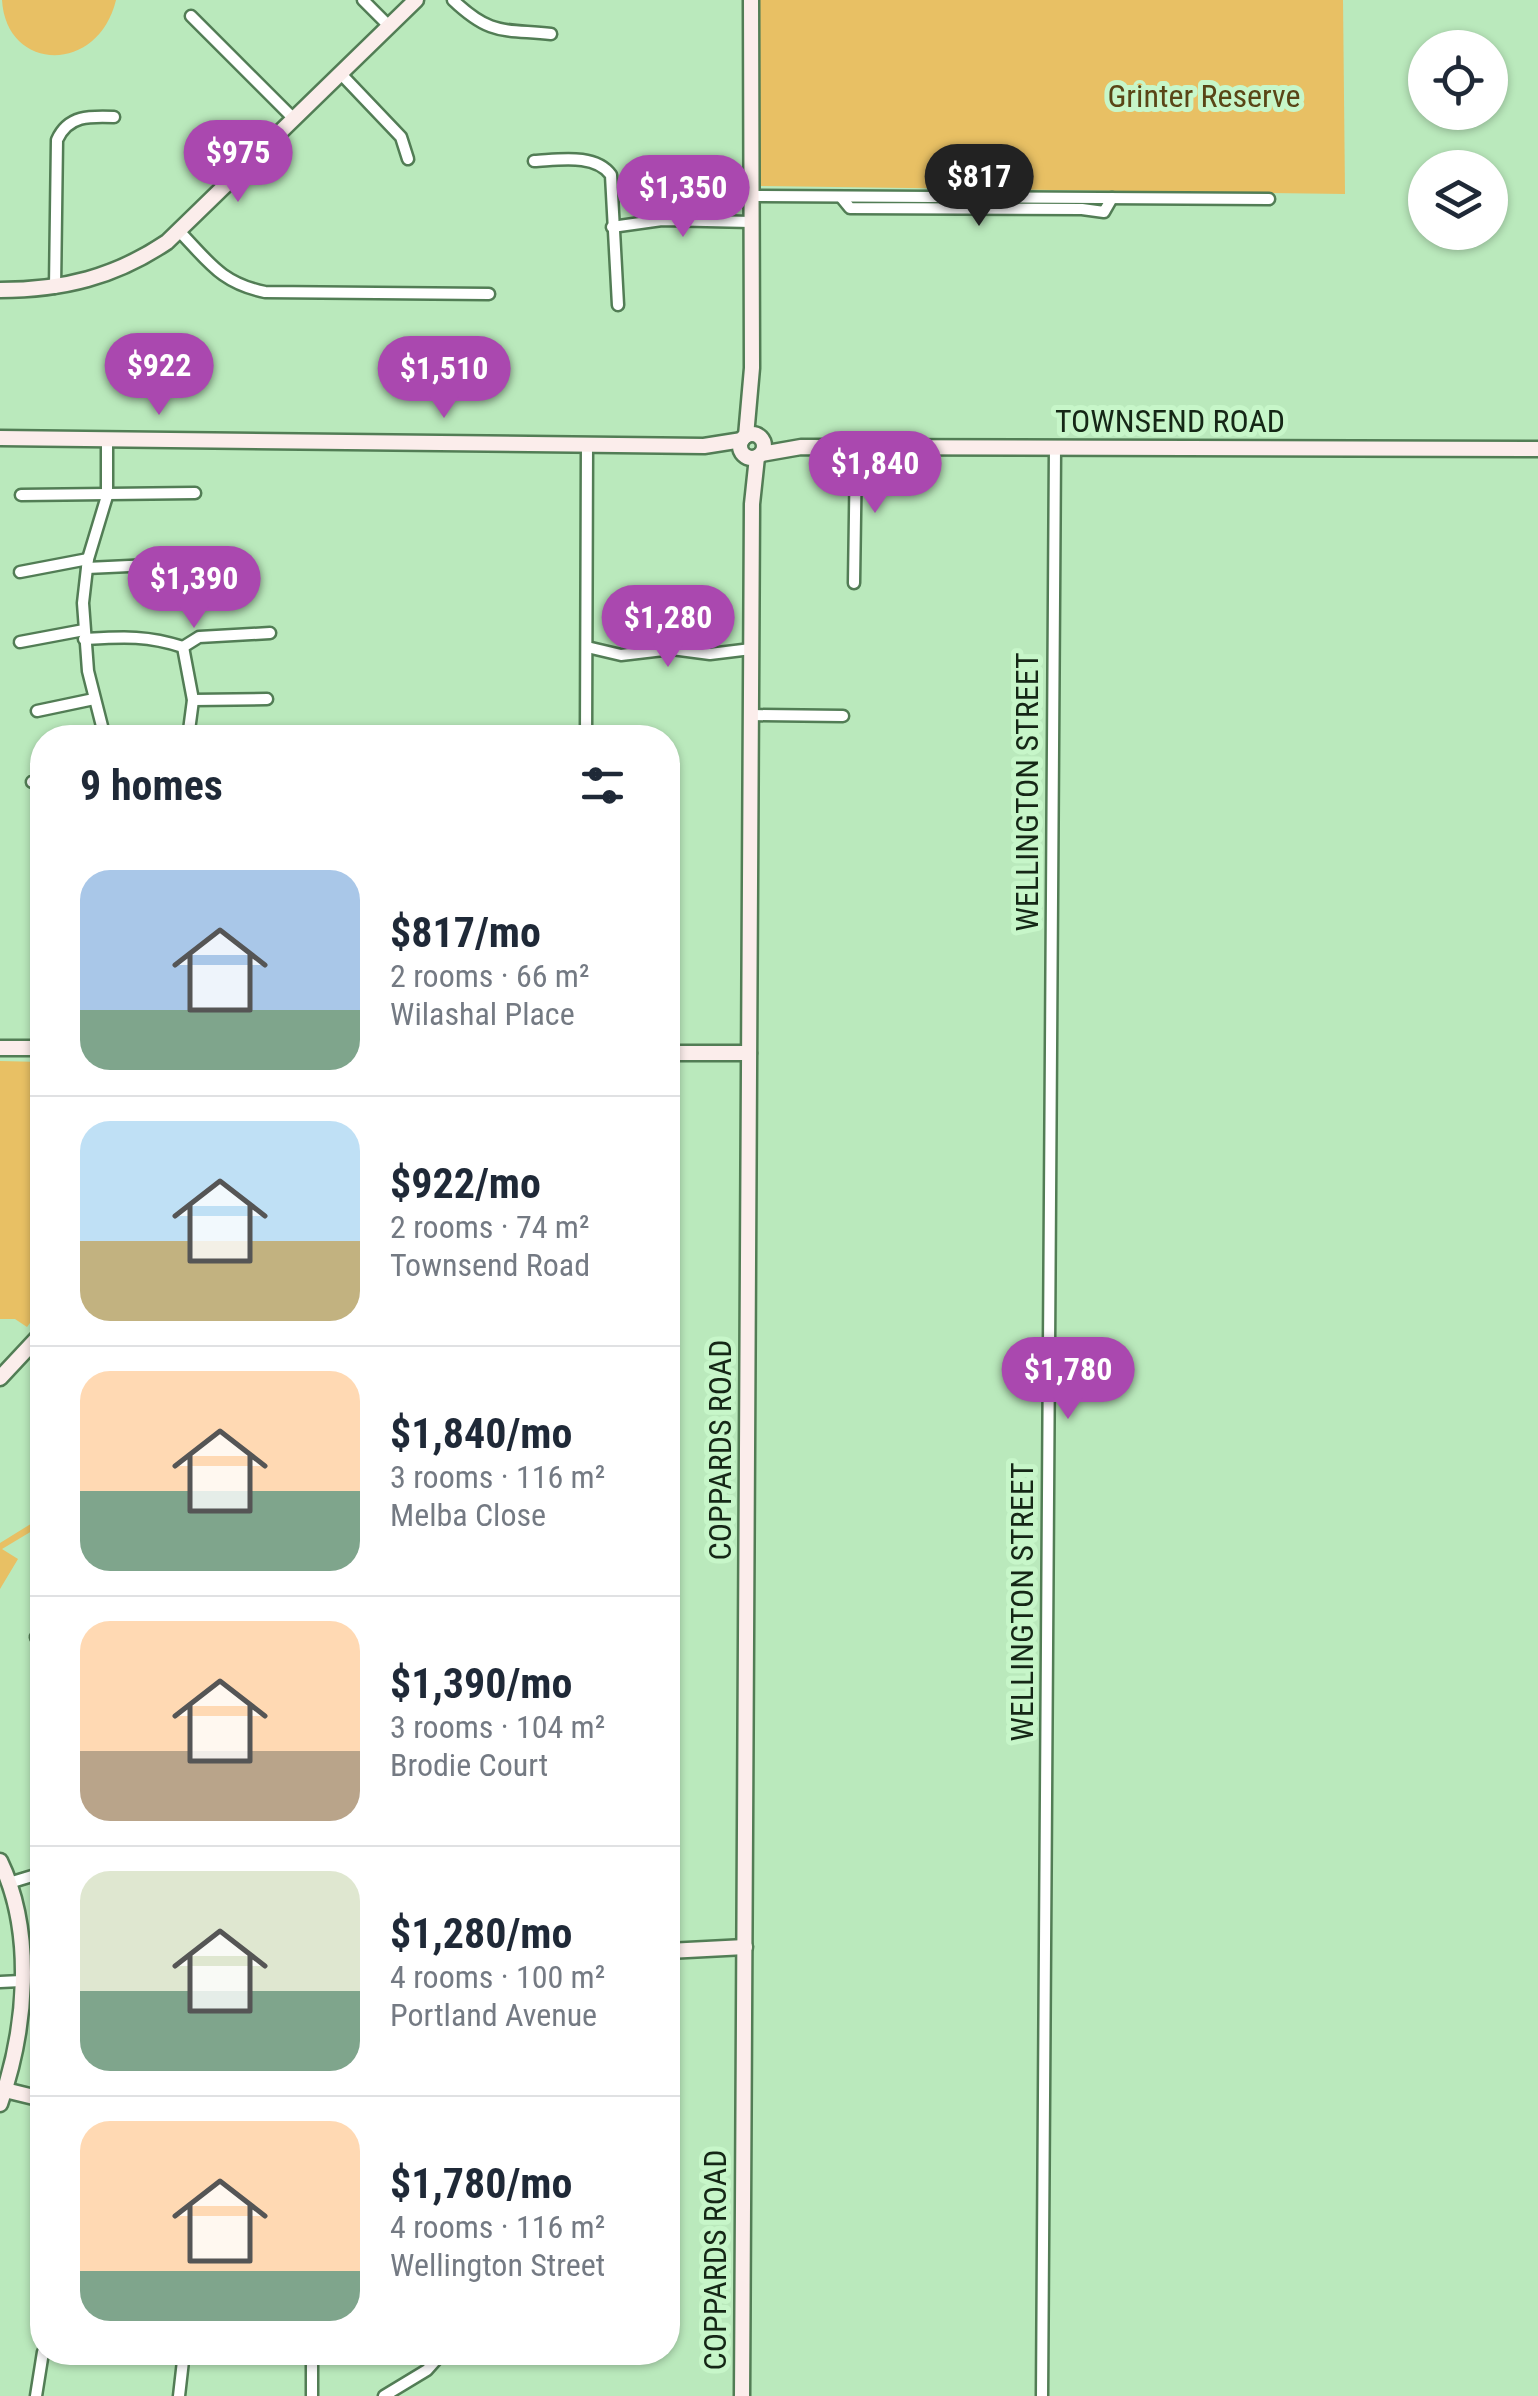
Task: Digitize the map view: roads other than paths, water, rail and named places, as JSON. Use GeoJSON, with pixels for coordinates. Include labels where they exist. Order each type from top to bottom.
{"type":"FeatureCollection","features":[{"type":"Feature","properties":{"kind":"street"},"geometry":{"type":"LineString","coordinates":[[363,0],[389,26]]}},
{"type":"Feature","properties":{"kind":"street"},"geometry":{"type":"LineString","coordinates":[[0,290],[55,288],[103,276],[128,265],[179,232],[416,0]]}},
{"type":"Feature","properties":{"kind":"street"},"geometry":{"type":"LineString","coordinates":[[453,0],[472,18],[498,30],[552,34]]}},
{"type":"Feature","properties":{"kind":"street","name":"COPPARDS ROAD"},"geometry":{"type":"LineString","coordinates":[[742,2396],[751,0]]}},
{"type":"Feature","properties":{"kind":"street"},"geometry":{"type":"LineString","coordinates":[[192,16],[294,119]]}},
{"type":"Feature","properties":{"kind":"street"},"geometry":{"type":"LineString","coordinates":[[341,74],[401,137],[408,160]]}},
{"type":"Feature","properties":{"kind":"street"},"geometry":{"type":"LineString","coordinates":[[55,288],[57,140],[61,130],[76,119],[114,117]]}},
{"type":"Feature","properties":{"kind":"street"},"geometry":{"type":"LineString","coordinates":[[534,161],[576,160],[606,168],[612,183],[618,305]]}},
{"type":"Feature","properties":{"kind":"street"},"geometry":{"type":"LineString","coordinates":[[752,196],[1269,199]]}},
{"type":"Feature","properties":{"kind":"street"},"geometry":{"type":"LineString","coordinates":[[612,226],[662,220],[751,222]]}},
{"type":"Feature","properties":{"kind":"street"},"geometry":{"type":"LineString","coordinates":[[179,232],[215,270],[238,286],[265,292],[489,294]]}},
{"type":"Feature","properties":{"kind":"street","name":"TOWNSEND ROAD"},"geometry":{"type":"LineString","coordinates":[[0,438],[802,448],[1538,449]]}},
{"type":"Feature","properties":{"kind":"street"},"geometry":{"type":"LineString","coordinates":[[101,725],[84,635],[87,564],[107,496],[108,439]]}},
{"type":"Feature","properties":{"kind":"street"},"geometry":{"type":"LineString","coordinates":[[586,725],[587,444]]}},
{"type":"Feature","properties":{"kind":"street"},"geometry":{"type":"LineString","coordinates":[[854,583],[856,448]]}},
{"type":"Feature","properties":{"kind":"street","name":"WELLINGTON STREET"},"geometry":{"type":"LineString","coordinates":[[1042,2396],[1054,448]]}},
{"type":"Feature","properties":{"kind":"street"},"geometry":{"type":"LineString","coordinates":[[21,495],[195,493]]}},
{"type":"Feature","properties":{"kind":"street"},"geometry":{"type":"LineString","coordinates":[[20,572],[87,564],[193,564]]}},
{"type":"Feature","properties":{"kind":"street"},"geometry":{"type":"LineString","coordinates":[[183,647],[199,636],[270,632]]}},
{"type":"Feature","properties":{"kind":"street"},"geometry":{"type":"LineString","coordinates":[[20,642],[84,635],[153,637],[183,647]]}},
{"type":"Feature","properties":{"kind":"street"},"geometry":{"type":"LineString","coordinates":[[183,647],[193,700],[190,725]]}},
{"type":"Feature","properties":{"kind":"street"},"geometry":{"type":"LineString","coordinates":[[587,647],[621,655],[672,649],[710,654],[751,649]]}},
{"type":"Feature","properties":{"kind":"street"},"geometry":{"type":"LineString","coordinates":[[37,712],[94,699]]}},
{"type":"Feature","properties":{"kind":"street"},"geometry":{"type":"LineString","coordinates":[[193,700],[268,699]]}},
{"type":"Feature","properties":{"kind":"street"},"geometry":{"type":"LineString","coordinates":[[751,714],[843,716]]}},
{"type":"Feature","properties":{"kind":"street"},"geometry":{"type":"LineString","coordinates":[[0,1048],[30,1048]]}},
{"type":"Feature","properties":{"kind":"street"},"geometry":{"type":"LineString","coordinates":[[680,1053],[749,1054]]}},
{"type":"Feature","properties":{"kind":"street"},"geometry":{"type":"LineString","coordinates":[[0,1378],[30,1346]]}},
{"type":"Feature","properties":{"kind":"street"},"geometry":{"type":"LineString","coordinates":[[0,1861],[19,1922],[21,1981],[16,2041],[2,2097],[30,2099]]}},
{"type":"Feature","properties":{"kind":"street"},"geometry":{"type":"LineString","coordinates":[[9,1882],[30,1876]]}},
{"type":"Feature","properties":{"kind":"street"},"geometry":{"type":"LineString","coordinates":[[680,1951],[744,1948]]}},
{"type":"Feature","properties":{"kind":"street"},"geometry":{"type":"LineString","coordinates":[[0,1982],[21,1981]]}},
{"type":"Feature","properties":{"kind":"street"},"geometry":{"type":"LineString","coordinates":[[36,2396],[41,2365]]}},
{"type":"Feature","properties":{"kind":"street"},"geometry":{"type":"LineString","coordinates":[[179,2396],[183,2365]]}},
{"type":"Feature","properties":{"kind":"street"},"geometry":{"type":"LineString","coordinates":[[312,2365],[312,2396]]}},
{"type":"Feature","properties":{"kind":"street"},"geometry":{"type":"LineString","coordinates":[[388,2395],[431,2365]]}},
{"type":"Feature","properties":{"kind":"park label","name":"Grinter Reserve"},"geometry":{"type":"Point","coordinates":[1204,96]}}]}
